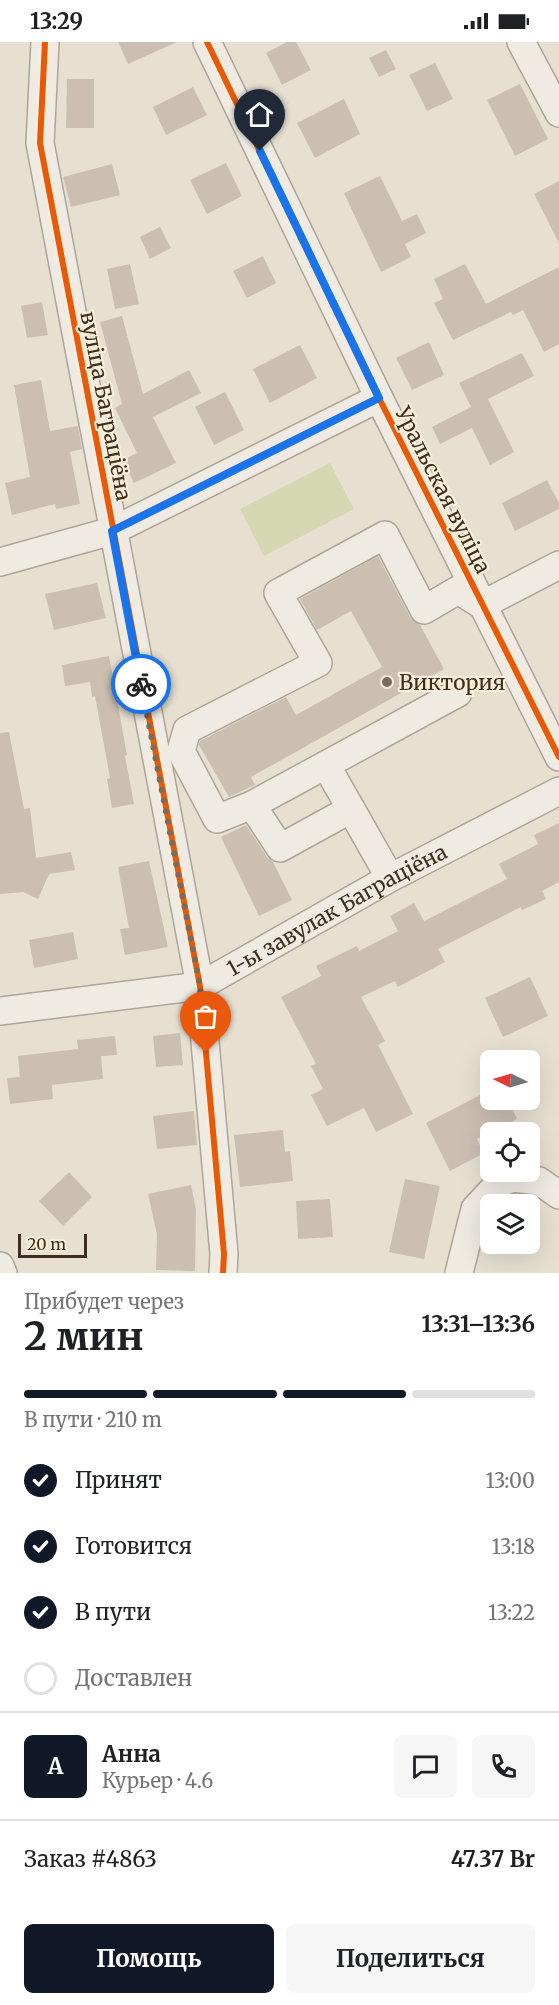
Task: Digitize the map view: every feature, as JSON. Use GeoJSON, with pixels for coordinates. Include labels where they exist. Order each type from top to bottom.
{"type":"FeatureCollection","features":[{"type":"Feature","properties":{"kind":"street","name":"вуліца Баграціёна"},"geometry":{"type":"LineString","coordinates":[[45,42],[40,143],[200,986],[224,1254],[223,1273]]}},
{"type":"Feature","properties":{"kind":"street","name":"Уральская вуліца"},"geometry":{"type":"LineString","coordinates":[[207,42],[379,398],[559,757]]}},
{"type":"Feature","properties":{"kind":"street"},"geometry":{"type":"LineString","coordinates":[[521,42],[559,113]]}},
{"type":"Feature","properties":{"kind":"street"},"geometry":{"type":"LineString","coordinates":[[0,562],[112,531],[379,398]]}},
{"type":"Feature","properties":{"kind":"street"},"geometry":{"type":"LineString","coordinates":[[459,693],[252,805],[217,819],[181,751],[187,730],[318,663],[278,593],[385,535],[424,610],[458,590],[482,605],[559,565]]}},
{"type":"Feature","properties":{"kind":"street"},"geometry":{"type":"LineString","coordinates":[[326,765],[390,878]]}},
{"type":"Feature","properties":{"kind":"street","name":"1-ы завулак Баграціёна"},"geometry":{"type":"LineString","coordinates":[[0,1011],[200,986],[390,878],[559,791]]}},
{"type":"Feature","properties":{"kind":"street"},"geometry":{"type":"LineString","coordinates":[[252,805],[280,848],[351,809]]}},
{"type":"Feature","properties":{"kind":"street"},"geometry":{"type":"LineString","coordinates":[[459,1273],[475,1209],[497,1185],[512,1178],[539,1181],[559,1195]]}},
{"type":"Feature","properties":{"kind":"street"},"geometry":{"type":"LineString","coordinates":[[0,1266],[3,1273]]}},
{"type":"Feature","properties":{"kind":"green space"},"geometry":{"type":"Polygon","coordinates":[[[330,463],[354,509],[264,556],[240,509],[330,463]]]}},
{"type":"Feature","properties":{"kind":"building"},"geometry":{"type":"Polygon","coordinates":[[[118,42],[177,42],[128,64],[118,42]]]}},
{"type":"Feature","properties":{"kind":"building"},"geometry":{"type":"Polygon","coordinates":[[[287,42],[296,42],[311,70],[282,85],[266,53],[287,42]]]}},
{"type":"Feature","properties":{"kind":"building"},"geometry":{"type":"Polygon","coordinates":[[[386,50],[396,69],[379,77],[369,58],[386,50]]]}},
{"type":"Feature","properties":{"kind":"building"},"geometry":{"type":"Polygon","coordinates":[[[435,63],[453,99],[427,111],[409,75],[435,63]]]}},
{"type":"Feature","properties":{"kind":"building"},"geometry":{"type":"Polygon","coordinates":[[[67,79],[94,79],[94,128],[66,128],[67,79]]]}},
{"type":"Feature","properties":{"kind":"building"},"geometry":{"type":"Polygon","coordinates":[[[520,84],[548,139],[515,156],[487,100],[520,84]]]}},
{"type":"Feature","properties":{"kind":"building"},"geometry":{"type":"Polygon","coordinates":[[[193,87],[207,115],[166,135],[153,107],[193,87]]]}},
{"type":"Feature","properties":{"kind":"building"},"geometry":{"type":"Polygon","coordinates":[[[344,99],[360,134],[315,158],[297,123],[344,99]]]}},
{"type":"Feature","properties":{"kind":"building"},"geometry":{"type":"Polygon","coordinates":[[[226,163],[242,196],[207,214],[190,180],[226,163]]]}},
{"type":"Feature","properties":{"kind":"building"},"geometry":{"type":"Polygon","coordinates":[[[112,164],[120,195],[71,207],[63,177],[112,164]]]}},
{"type":"Feature","properties":{"kind":"building"},"geometry":{"type":"Polygon","coordinates":[[[380,176],[402,221],[417,214],[426,233],[405,244],[411,257],[381,272],[344,193],[380,176]]]}},
{"type":"Feature","properties":{"kind":"building"},"geometry":{"type":"Polygon","coordinates":[[[559,181],[559,243],[534,194],[559,181]]]}},
{"type":"Feature","properties":{"kind":"building"},"geometry":{"type":"Polygon","coordinates":[[[160,227],[171,248],[150,259],[140,237],[160,227]]]}},
{"type":"Feature","properties":{"kind":"building"},"geometry":{"type":"Polygon","coordinates":[[[263,256],[276,283],[247,298],[233,271],[263,256]]]}},
{"type":"Feature","properties":{"kind":"building"},"geometry":{"type":"Polygon","coordinates":[[[130,264],[139,304],[115,309],[107,269],[130,264]]]}},
{"type":"Feature","properties":{"kind":"building"},"geometry":{"type":"Polygon","coordinates":[[[465,264],[486,304],[559,267],[559,344],[544,352],[523,310],[513,315],[511,312],[453,340],[434,303],[443,299],[434,279],[465,264]]]}},
{"type":"Feature","properties":{"kind":"building"},"geometry":{"type":"Polygon","coordinates":[[[42,302],[48,335],[27,338],[21,306],[42,302]]]}},
{"type":"Feature","properties":{"kind":"building"},"geometry":{"type":"Polygon","coordinates":[[[122,316],[143,394],[189,370],[201,393],[153,417],[176,463],[134,483],[123,460],[137,453],[115,408],[122,404],[100,322],[122,316]]]}},
{"type":"Feature","properties":{"kind":"building"},"geometry":{"type":"Polygon","coordinates":[[[429,342],[444,375],[412,390],[396,358],[429,342]]]}},
{"type":"Feature","properties":{"kind":"building"},"geometry":{"type":"Polygon","coordinates":[[[300,345],[317,378],[270,403],[253,369],[300,345]]]}},
{"type":"Feature","properties":{"kind":"building"},"geometry":{"type":"Polygon","coordinates":[[[522,353],[534,376],[488,399],[514,452],[490,465],[472,428],[440,444],[432,427],[471,407],[459,383],[522,353]]]}},
{"type":"Feature","properties":{"kind":"building"},"geometry":{"type":"Polygon","coordinates":[[[41,380],[50,431],[78,426],[82,449],[70,452],[80,504],[56,509],[55,504],[12,515],[5,483],[30,477],[14,385],[41,380]]]}},
{"type":"Feature","properties":{"kind":"building"},"geometry":{"type":"Polygon","coordinates":[[[225,392],[244,430],[214,445],[195,407],[225,392]]]}},
{"type":"Feature","properties":{"kind":"building"},"geometry":{"type":"Polygon","coordinates":[[[547,480],[559,503],[559,509],[515,531],[502,503],[547,480]]]}},
{"type":"Feature","properties":{"kind":"building","name":"Виктория"},"geometry":{"type":"Polygon","coordinates":[[[378,556],[410,617],[420,625],[444,669],[251,777],[255,785],[229,797],[199,745],[200,741],[286,697],[296,715],[382,667],[351,611],[317,630],[300,599],[378,556]]]}},
{"type":"Feature","properties":{"kind":"building"},"geometry":{"type":"Polygon","coordinates":[[[97,583],[106,618],[54,630],[45,594],[97,583]]]}},
{"type":"Feature","properties":{"kind":"building"},"geometry":{"type":"Polygon","coordinates":[[[109,656],[134,804],[112,808],[107,779],[110,778],[95,696],[92,697],[90,682],[65,686],[62,665],[109,656]]]}},
{"type":"Feature","properties":{"kind":"building"},"geometry":{"type":"Polygon","coordinates":[[[9,732],[24,809],[30,808],[36,858],[71,852],[75,870],[49,874],[38,899],[23,892],[0,894],[0,733],[9,732]]]}},
{"type":"Feature","properties":{"kind":"building"},"geometry":{"type":"Polygon","coordinates":[[[559,823],[559,882],[542,891],[546,899],[522,910],[521,907],[438,949],[445,962],[398,987],[395,981],[361,997],[385,1041],[378,1045],[413,1114],[376,1132],[364,1108],[327,1126],[311,1095],[323,1089],[311,1066],[316,1064],[281,997],[321,976],[316,966],[357,946],[359,951],[398,931],[390,916],[414,903],[424,921],[507,879],[499,864],[538,844],[534,835],[559,823]]]}},
{"type":"Feature","properties":{"kind":"building"},"geometry":{"type":"Polygon","coordinates":[[[246,825],[267,857],[273,862],[292,900],[259,916],[221,837],[246,825]]]}},
{"type":"Feature","properties":{"kind":"building"},"geometry":{"type":"Polygon","coordinates":[[[149,861],[168,947],[125,955],[120,929],[129,928],[118,867],[149,861]]]}},
{"type":"Feature","properties":{"kind":"building"},"geometry":{"type":"Polygon","coordinates":[[[73,932],[78,959],[34,968],[29,940],[73,932]]]}},
{"type":"Feature","properties":{"kind":"building"},"geometry":{"type":"Polygon","coordinates":[[[530,977],[548,1016],[503,1037],[485,998],[530,977]]]}},
{"type":"Feature","properties":{"kind":"building"},"geometry":{"type":"Polygon","coordinates":[[[180,1033],[183,1065],[156,1067],[153,1036],[180,1033]]]}},
{"type":"Feature","properties":{"kind":"building"},"geometry":{"type":"Polygon","coordinates":[[[115,1036],[117,1055],[101,1056],[103,1079],[52,1085],[53,1099],[10,1104],[7,1078],[20,1077],[18,1056],[78,1049],[77,1040],[115,1036]]]}},
{"type":"Feature","properties":{"kind":"building"},"geometry":{"type":"Polygon","coordinates":[[[480,1095],[480,1110],[513,1110],[517,1119],[511,1122],[480,1122],[480,1138],[477,1139],[480,1145],[480,1155],[450,1171],[426,1123],[480,1095]]]}},
{"type":"Feature","properties":{"kind":"building"},"geometry":{"type":"Polygon","coordinates":[[[194,1111],[197,1145],[157,1149],[153,1116],[194,1111]]]}},
{"type":"Feature","properties":{"kind":"building"},"geometry":{"type":"Polygon","coordinates":[[[283,1130],[285,1152],[290,1151],[293,1181],[240,1187],[234,1135],[283,1130]]]}},
{"type":"Feature","properties":{"kind":"building"},"geometry":{"type":"Polygon","coordinates":[[[69,1172],[92,1197],[63,1226],[39,1201],[69,1172]]]}},
{"type":"Feature","properties":{"kind":"building"},"geometry":{"type":"Polygon","coordinates":[[[405,1179],[440,1186],[424,1259],[389,1252],[405,1179]]]}},
{"type":"Feature","properties":{"kind":"building"},"geometry":{"type":"Polygon","coordinates":[[[191,1185],[196,1210],[195,1271],[156,1270],[157,1234],[148,1194],[191,1185]]]}},
{"type":"Feature","properties":{"kind":"building"},"geometry":{"type":"Polygon","coordinates":[[[330,1199],[333,1237],[298,1239],[296,1201],[330,1199]]]}},
{"type":"Feature","properties":{"kind":"cycle path"},"geometry":{"type":"LineString","coordinates":[[45,42],[40,143],[200,986],[224,1254],[223,1273]]}},
{"type":"Feature","properties":{"kind":"cycle path"},"geometry":{"type":"LineString","coordinates":[[207,42],[379,398],[559,757]]}},
{"type":"Feature","properties":{"kind":"way so far"},"geometry":{"type":"LineString","coordinates":[[141,684],[200,986],[206,1053]]}},
{"type":"Feature","properties":{"kind":"place","name":"Виктория"},"geometry":{"type":"Point","coordinates":[387,682]}},
{"type":"Feature","properties":{"kind":"route"},"geometry":{"type":"LineString","coordinates":[[141,684],[112,531],[379,398],[260,151]]}}]}
